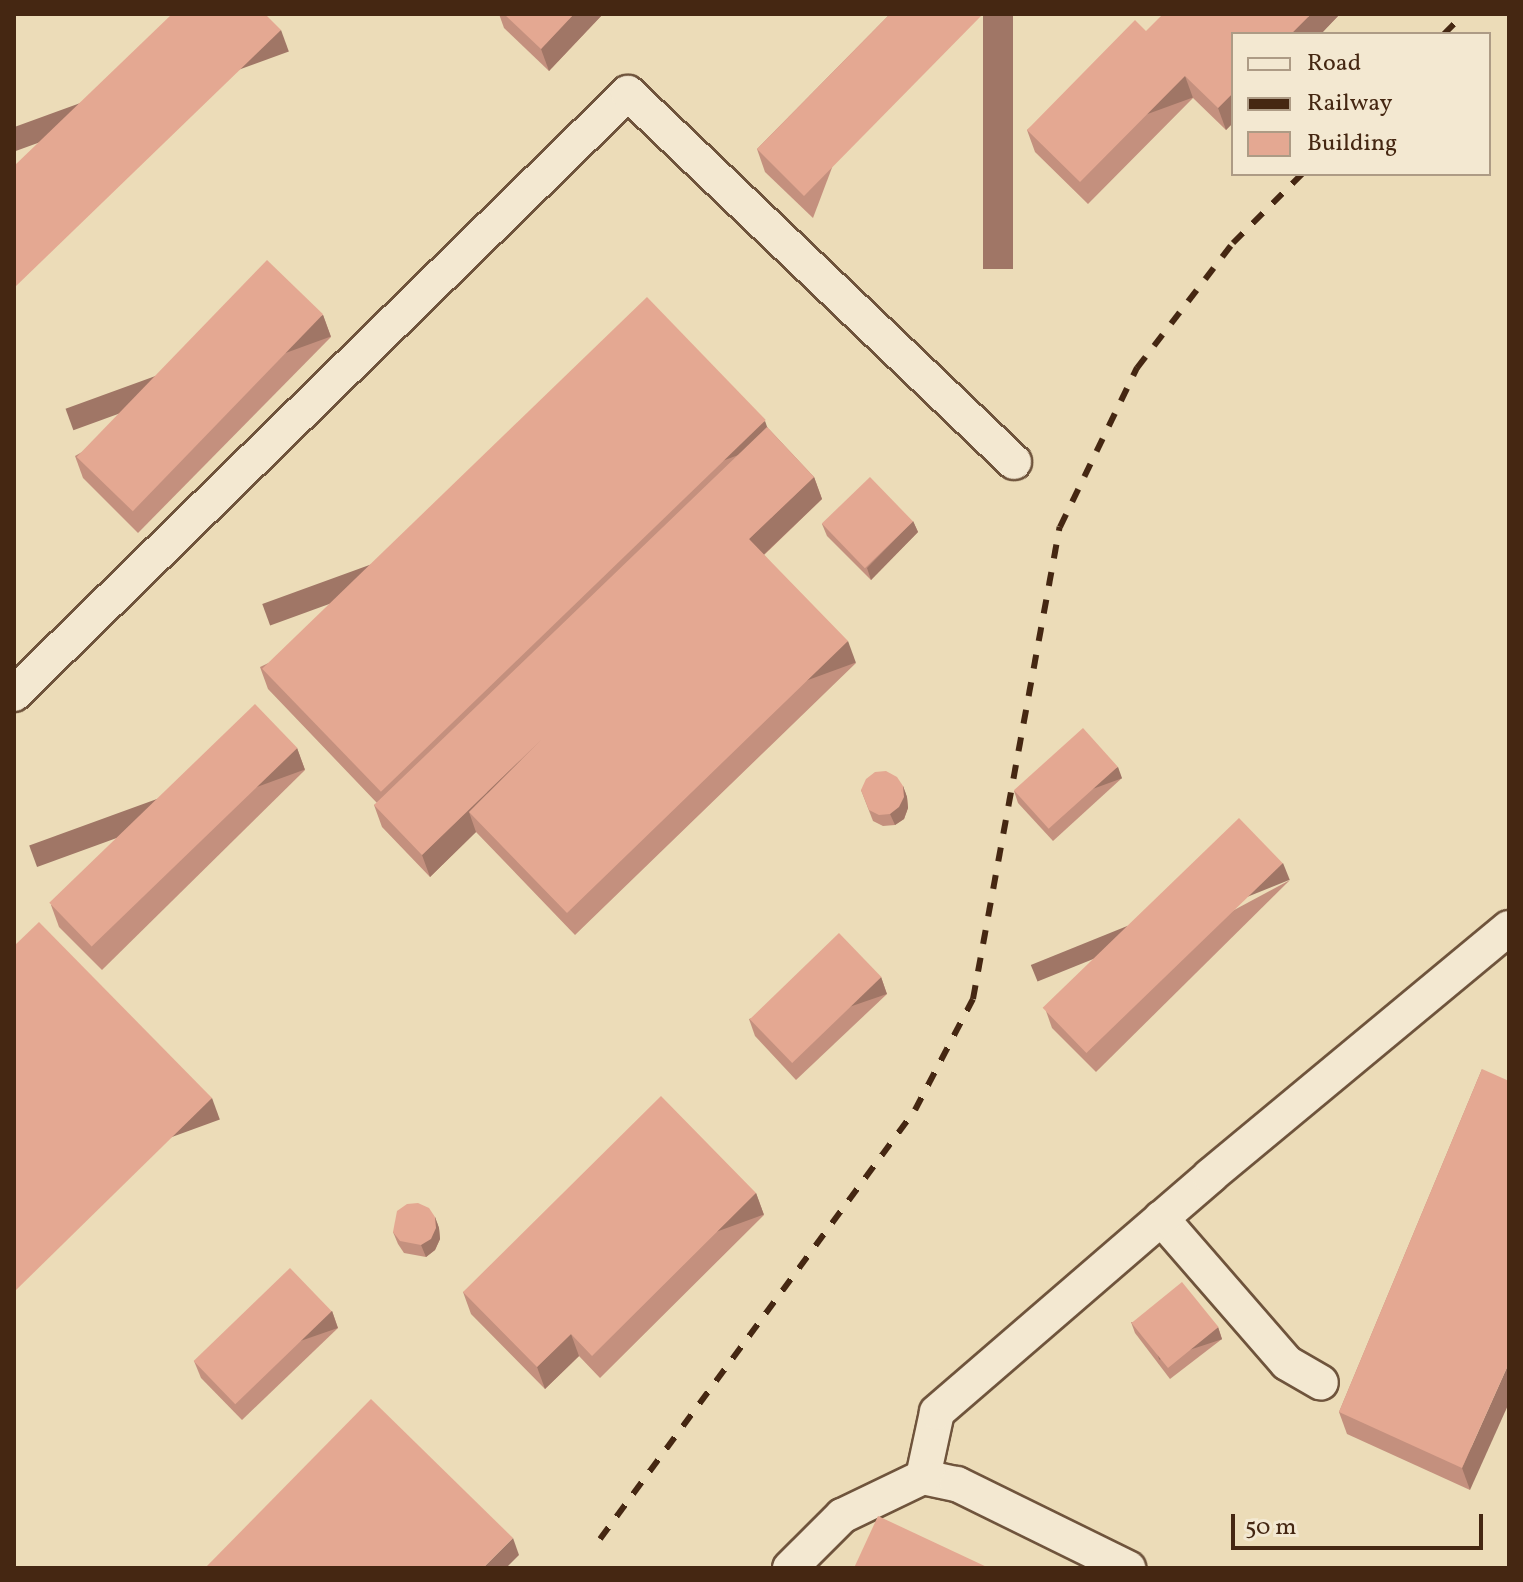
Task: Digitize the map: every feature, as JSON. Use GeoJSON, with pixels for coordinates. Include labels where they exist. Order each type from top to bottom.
{"type":"FeatureCollection","features":[{"type":"Feature","properties":{"kind":"street"},"geometry":{"type":"LineString","coordinates":[[14,694],[628,93],[1014,462]]}},
{"type":"Feature","properties":{"kind":"street"},"geometry":{"type":"LineString","coordinates":[[923,1477],[937,1412],[1161,1218],[1509,928]]}},
{"type":"Feature","properties":{"kind":"street"},"geometry":{"type":"LineString","coordinates":[[1161,1218],[1287,1363],[1321,1383]]}},
{"type":"Feature","properties":{"kind":"street"},"geometry":{"type":"LineString","coordinates":[[790,1568],[842,1516],[923,1477],[957,1484],[1128,1568]]}},
{"type":"Feature","properties":{"kind":"building"},"geometry":{"type":"Polygon","coordinates":[[[172,14],[265,14],[281,30],[14,288],[14,166],[172,14]]]}},
{"type":"Feature","properties":{"kind":"building"},"geometry":{"type":"Polygon","coordinates":[[[504,14],[574,14],[541,49],[504,14]]]}},
{"type":"Feature","properties":{"kind":"building"},"geometry":{"type":"Polygon","coordinates":[[[890,14],[983,14],[804,196],[757,149],[890,14]]]}},
{"type":"Feature","properties":{"kind":"building"},"geometry":{"type":"Polygon","coordinates":[[[1163,14],[1311,14],[1293,32],[1231,32],[1231,95],[1218,108],[1185,76],[1080,182],[1027,130],[1135,20],[1146,31],[1163,14]]]}},
{"type":"Feature","properties":{"kind":"building"},"geometry":{"type":"Polygon","coordinates":[[[267,260],[323,314],[133,511],[77,457],[267,260]]]}},
{"type":"Feature","properties":{"kind":"building"},"geometry":{"type":"Polygon","coordinates":[[[647,297],[766,420],[381,792],[262,669],[647,297]]]}},
{"type":"Feature","properties":{"kind":"building"},"geometry":{"type":"Polygon","coordinates":[[[767,427],[814,477],[749,539],[848,641],[567,913],[469,812],[542,739],[422,855],[374,805],[767,427]]]}},
{"type":"Feature","properties":{"kind":"building"},"geometry":{"type":"Polygon","coordinates":[[[870,477],[913,522],[865,568],[822,524],[870,477]]]}},
{"type":"Feature","properties":{"kind":"building"},"geometry":{"type":"Polygon","coordinates":[[[255,704],[297,748],[92,947],[49,903],[255,704]]]}},
{"type":"Feature","properties":{"kind":"building"},"geometry":{"type":"Polygon","coordinates":[[[1083,728],[1118,767],[1049,829],[1014,790],[1083,728]]]}},
{"type":"Feature","properties":{"kind":"building"},"geometry":{"type":"Polygon","coordinates":[[[886,771],[897,777],[903,786],[904,797],[899,807],[890,814],[879,815],[869,810],[861,790],[866,779],[875,772],[886,771]]]}},
{"type":"Feature","properties":{"kind":"building"},"geometry":{"type":"Polygon","coordinates":[[[1239,818],[1283,863],[1086,1053],[1043,1008],[1239,818]]]}},
{"type":"Feature","properties":{"kind":"building"},"geometry":{"type":"Polygon","coordinates":[[[39,922],[212,1098],[14,1292],[14,946],[39,922]]]}},
{"type":"Feature","properties":{"kind":"building"},"geometry":{"type":"Polygon","coordinates":[[[839,933],[881,977],[792,1063],[750,1019],[839,933]]]}},
{"type":"Feature","properties":{"kind":"building"},"geometry":{"type":"Polygon","coordinates":[[[1482,1069],[1509,1081],[1509,1363],[1462,1468],[1339,1412],[1482,1069]]]}},
{"type":"Feature","properties":{"kind":"building"},"geometry":{"type":"Polygon","coordinates":[[[661,1096],[756,1193],[592,1356],[571,1334],[537,1367],[463,1292],[661,1096]]]}},
{"type":"Feature","properties":{"kind":"building"},"geometry":{"type":"Polygon","coordinates":[[[418,1203],[429,1208],[435,1217],[436,1228],[431,1239],[421,1245],[400,1241],[393,1232],[397,1211],[407,1204],[418,1203]]]}},
{"type":"Feature","properties":{"kind":"building"},"geometry":{"type":"Polygon","coordinates":[[[290,1268],[332,1311],[235,1404],[194,1361],[290,1268]]]}},
{"type":"Feature","properties":{"kind":"building"},"geometry":{"type":"Polygon","coordinates":[[[1182,1282],[1219,1327],[1168,1368],[1131,1323],[1182,1282]]]}},
{"type":"Feature","properties":{"kind":"building"},"geometry":{"type":"Polygon","coordinates":[[[371,1399],[513,1538],[483,1568],[205,1568],[371,1399]]]}},
{"type":"Feature","properties":{"kind":"building"},"geometry":{"type":"Polygon","coordinates":[[[878,1516],[989,1568],[854,1568],[878,1516]]]}},
{"type":"Feature","properties":{"kind":"railway"},"geometry":{"type":"LineString","coordinates":[[1446,32],[1464,14]]}},
{"type":"Feature","properties":{"kind":"railway"},"geometry":{"type":"LineString","coordinates":[[600,1539],[915,1110],[973,999],[1060,527],[1137,368],[1233,243],[1300,176]]}}]}
